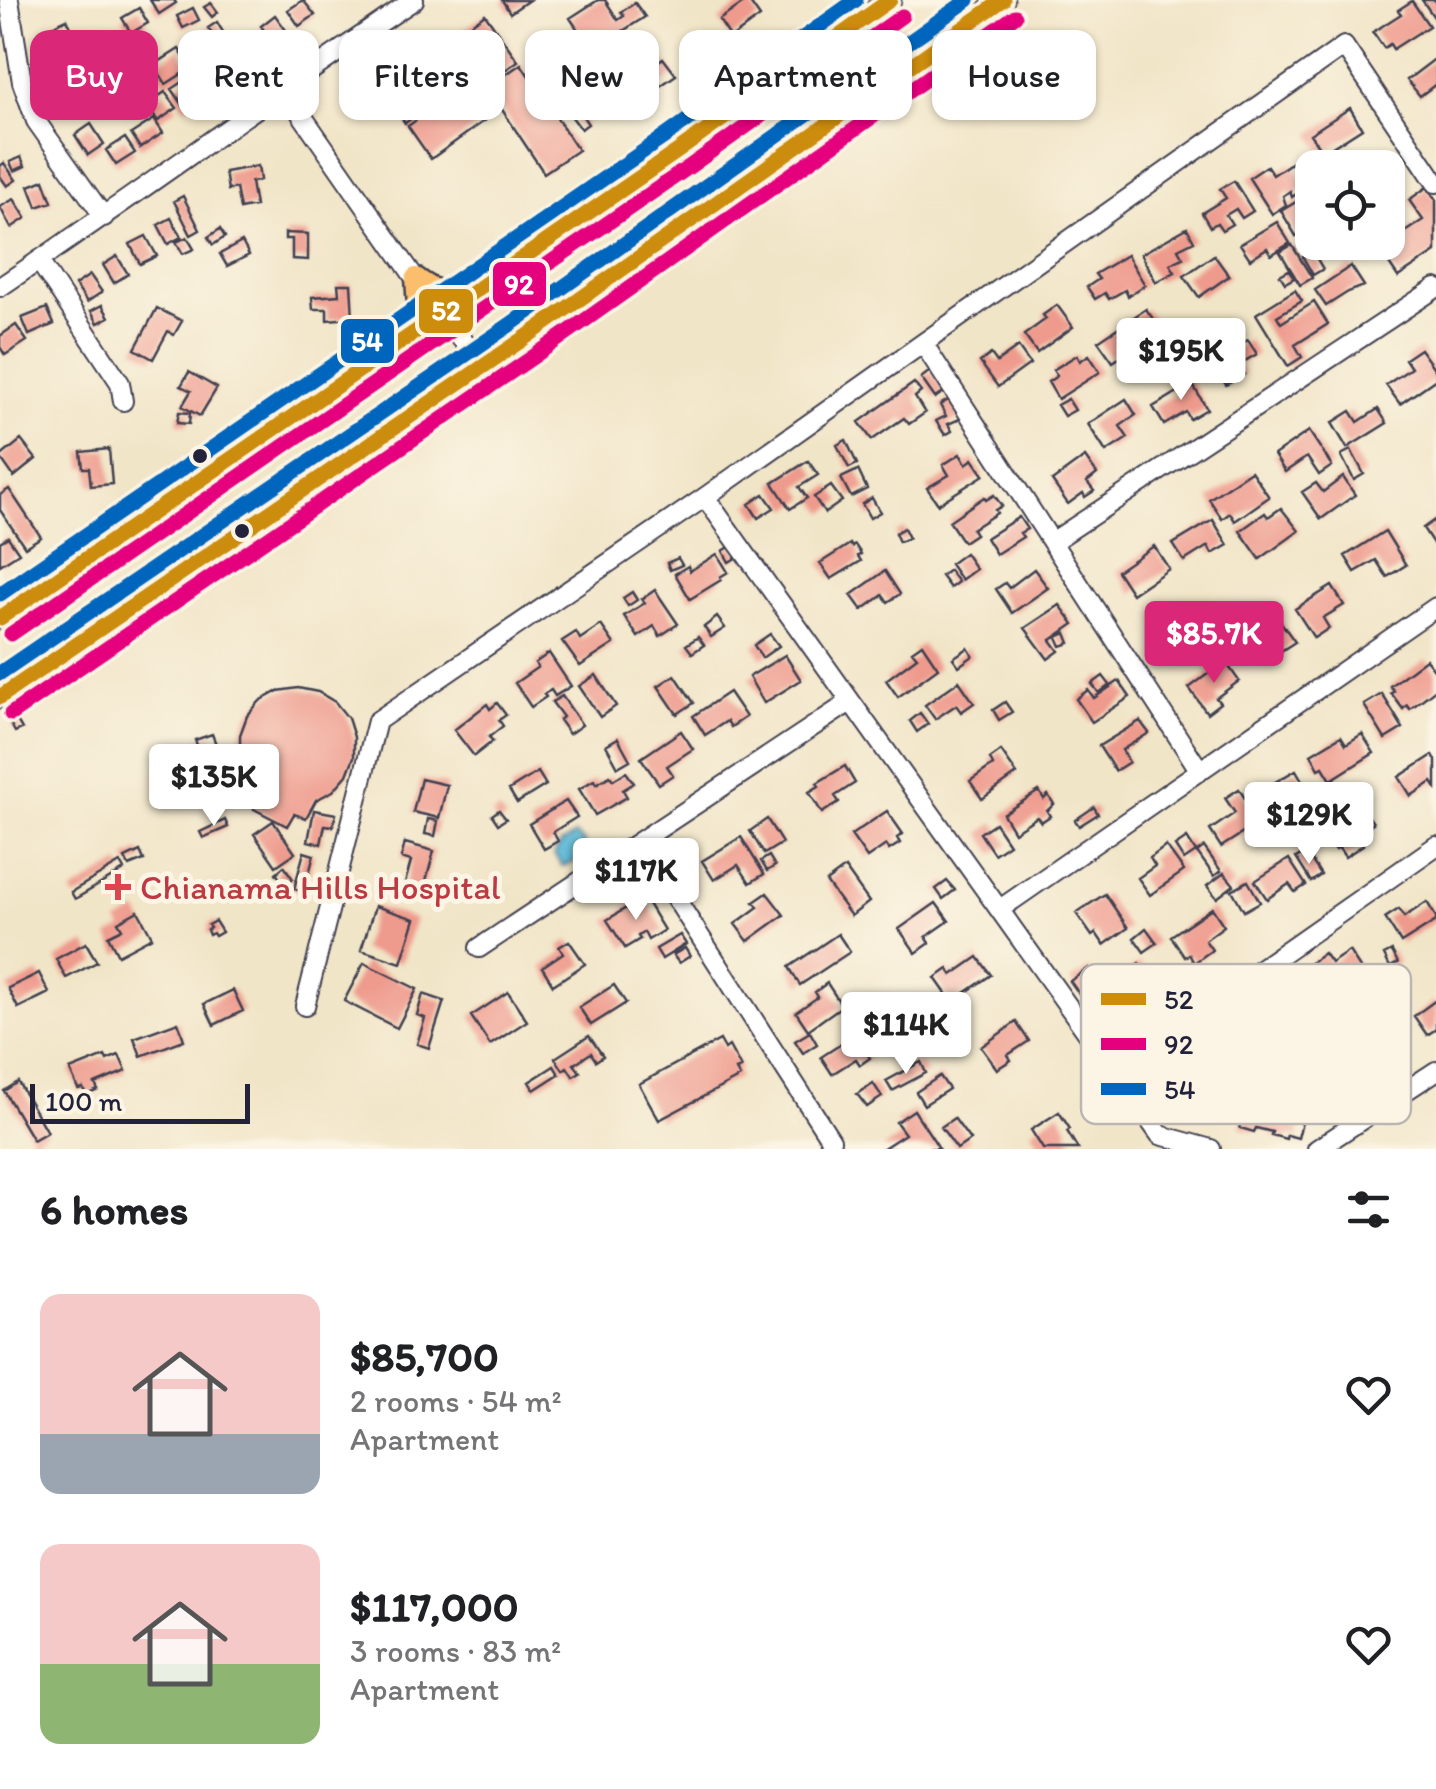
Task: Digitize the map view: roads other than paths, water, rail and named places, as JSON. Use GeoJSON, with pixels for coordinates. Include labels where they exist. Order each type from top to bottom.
{"type":"FeatureCollection","features":[{"type":"Feature","properties":{"kind":"main road"},"geometry":{"type":"LineString","coordinates":[[0,618],[694,140],[890,0]]}},
{"type":"Feature","properties":{"kind":"main road"},"geometry":{"type":"LineString","coordinates":[[0,698],[484,365],[1003,0]]}},
{"type":"Feature","properties":{"kind":"main road"},"geometry":{"type":"LineString","coordinates":[[416,278],[443,293],[475,290]]}},
{"type":"Feature","properties":{"kind":"main road"},"geometry":{"type":"LineString","coordinates":[[410,335],[418,307],[416,278]]}},
{"type":"Feature","properties":{"kind":"street"},"geometry":{"type":"LineString","coordinates":[[9,0],[22,82],[36,121],[104,216]]}},
{"type":"Feature","properties":{"kind":"street"},"geometry":{"type":"LineString","coordinates":[[319,64],[414,0]]}},
{"type":"Feature","properties":{"kind":"street"},"geometry":{"type":"LineString","coordinates":[[305,1006],[377,722],[705,497],[1344,46],[1436,183]]}},
{"type":"Feature","properties":{"kind":"street"},"geometry":{"type":"LineString","coordinates":[[0,288],[238,120]]}},
{"type":"Feature","properties":{"kind":"street"},"geometry":{"type":"LineString","coordinates":[[305,120],[440,314],[484,365]]}},
{"type":"Feature","properties":{"kind":"street"},"geometry":{"type":"LineString","coordinates":[[39,261],[120,383],[123,402]]}},
{"type":"Feature","properties":{"kind":"street"},"geometry":{"type":"LineString","coordinates":[[1052,542],[1436,288]]}},
{"type":"Feature","properties":{"kind":"street"},"geometry":{"type":"LineString","coordinates":[[923,343],[1200,770]]}},
{"type":"Feature","properties":{"kind":"street"},"geometry":{"type":"LineString","coordinates":[[705,497],[1081,1023]]}},
{"type":"Feature","properties":{"kind":"street"},"geometry":{"type":"LineString","coordinates":[[1000,910],[1436,607]]}},
{"type":"Feature","properties":{"kind":"street"},"geometry":{"type":"LineString","coordinates":[[479,948],[850,702]]}},
{"type":"Feature","properties":{"kind":"street"},"geometry":{"type":"LineString","coordinates":[[640,843],[832,1140]]}},
{"type":"Feature","properties":{"kind":"street"},"geometry":{"type":"LineString","coordinates":[[1267,964],[1436,846]]}},
{"type":"Feature","properties":{"kind":"street"},"geometry":{"type":"LineString","coordinates":[[1411,1087],[1436,1070]]}},
{"type":"Feature","properties":{"kind":"street"},"geometry":{"type":"LineString","coordinates":[[1153,1124],[1160,1134],[1211,1149]]}},
{"type":"Feature","properties":{"kind":"street"},"geometry":{"type":"LineString","coordinates":[[1317,1149],[1355,1124]]}},
{"type":"Feature","properties":{"kind":"water"},"geometry":{"type":"Polygon","coordinates":[[[575,835],[584,842],[585,852],[575,862],[562,866],[554,854],[575,835]]]}},
{"type":"Feature","properties":{"kind":"place","name":"Chianama Hills Hospital"},"geometry":{"type":"Point","coordinates":[118,887]}}]}
